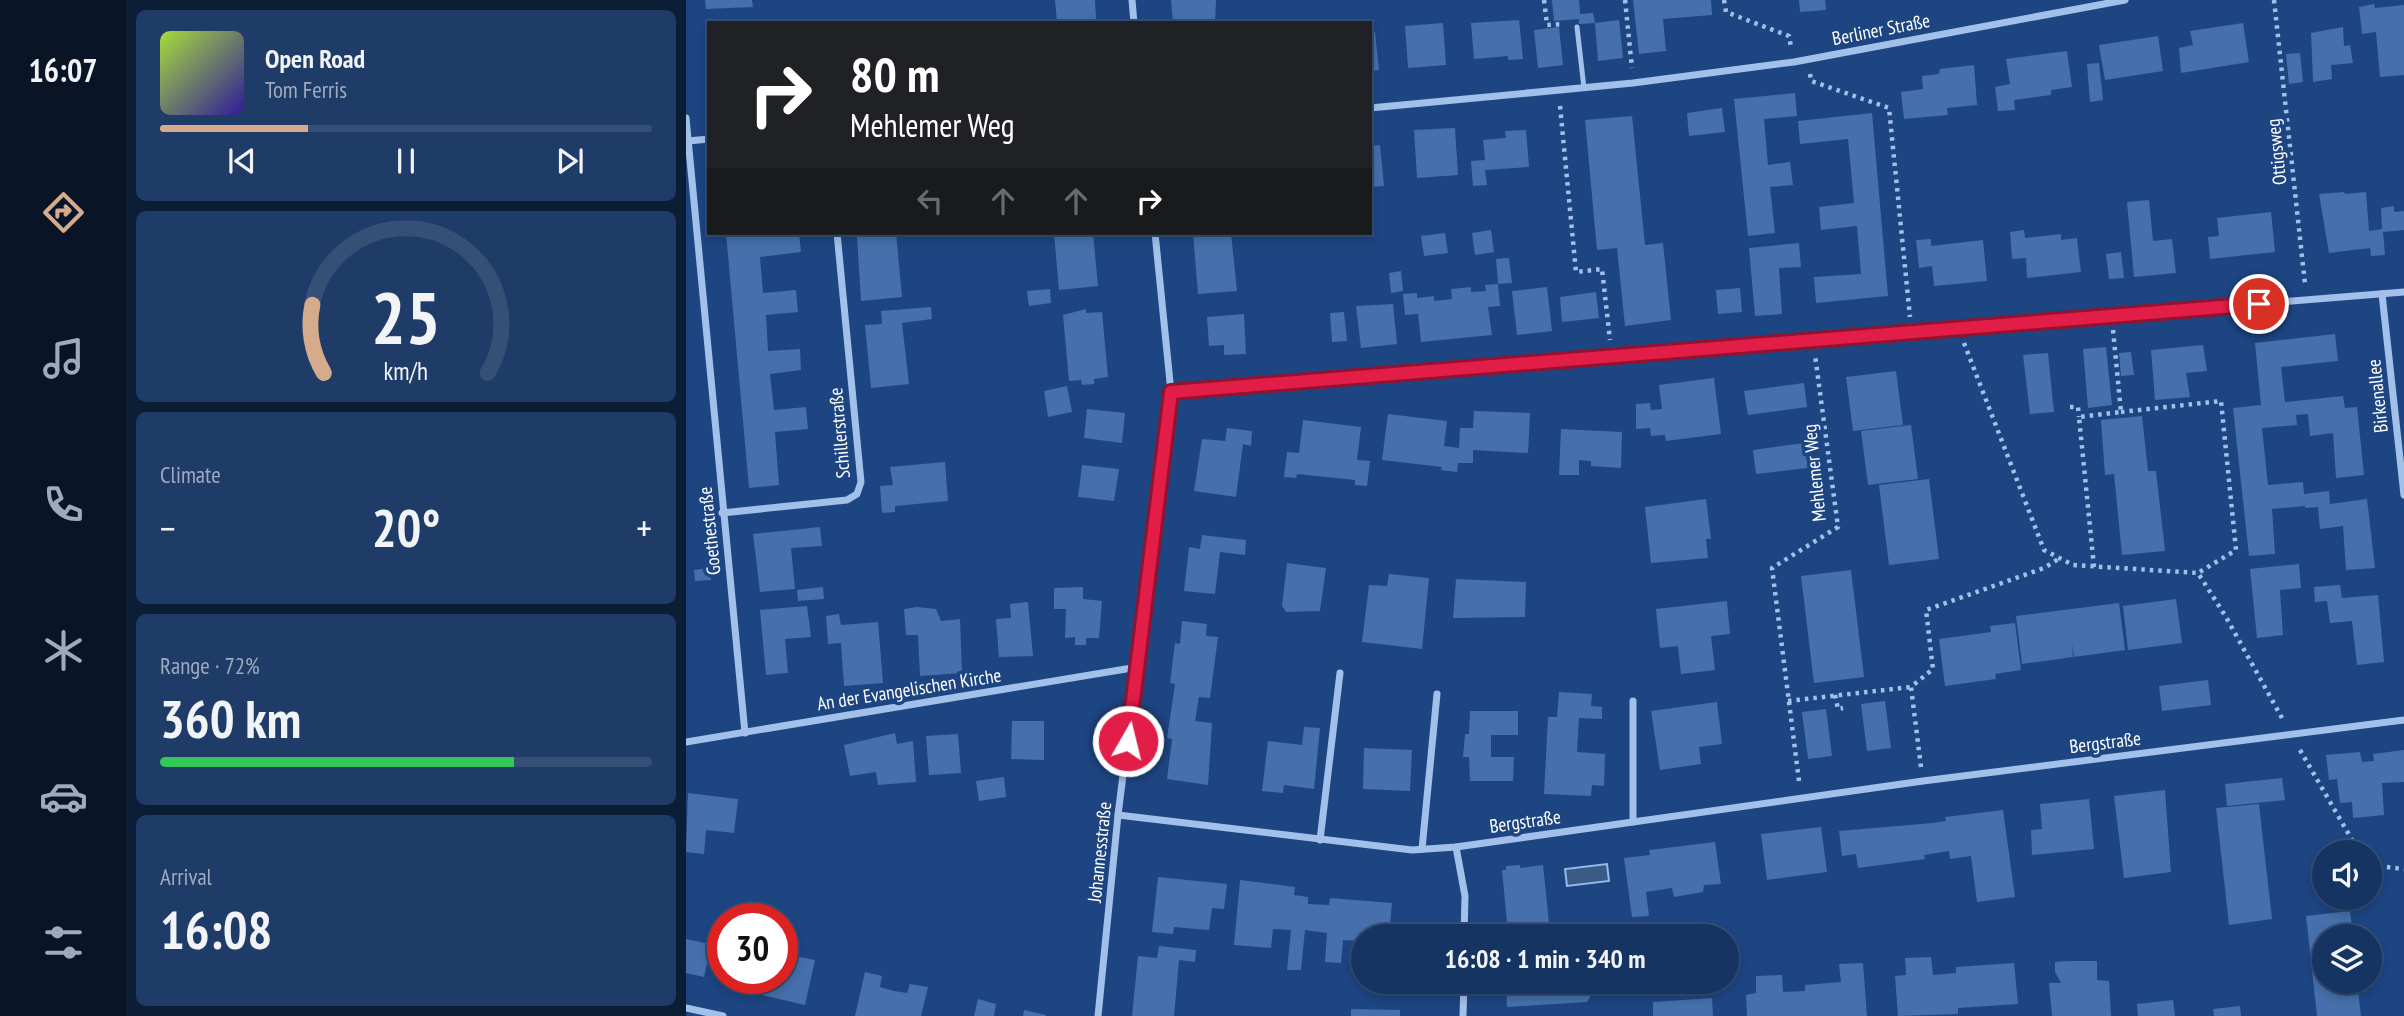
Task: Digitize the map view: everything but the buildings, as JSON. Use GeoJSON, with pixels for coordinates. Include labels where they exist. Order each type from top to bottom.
{"type":"FeatureCollection","features":[{"type":"Feature","properties":{"kind":"street"},"geometry":{"type":"LineString","coordinates":[[1132,0],[1135,21]]}},
{"type":"Feature","properties":{"kind":"street","name":"Berliner Straße"},"geometry":{"type":"LineString","coordinates":[[1372,108],[1633,83],[1794,62],[2125,0]]}},
{"type":"Feature","properties":{"kind":"street","name":"Goethestraße"},"geometry":{"type":"LineString","coordinates":[[686,118],[745,733]]}},
{"type":"Feature","properties":{"kind":"street"},"geometry":{"type":"LineString","coordinates":[[688,141],[707,139]]}},
{"type":"Feature","properties":{"kind":"street","name":"Schillerstraße"},"geometry":{"type":"LineString","coordinates":[[722,513],[847,500],[858,494],[861,482],[837,235]]}},
{"type":"Feature","properties":{"kind":"street","name":"Johannesstraße"},"geometry":{"type":"LineString","coordinates":[[1098,1016],[1118,815],[1171,392],[1155,235]]}},
{"type":"Feature","properties":{"kind":"street"},"geometry":{"type":"LineString","coordinates":[[1171,392],[2404,292]]}},
{"type":"Feature","properties":{"kind":"street","name":"Birkenallee"},"geometry":{"type":"LineString","coordinates":[[2382,294],[2401,443],[2404,495]]}},
{"type":"Feature","properties":{"kind":"street","name":"An der Evangelischen Kirche"},"geometry":{"type":"LineString","coordinates":[[686,742],[1138,667]]}},
{"type":"Feature","properties":{"kind":"street"},"geometry":{"type":"LineString","coordinates":[[1320,840],[1340,673]]}},
{"type":"Feature","properties":{"kind":"street"},"geometry":{"type":"LineString","coordinates":[[1422,849],[1437,694]]}},
{"type":"Feature","properties":{"kind":"street"},"geometry":{"type":"LineString","coordinates":[[1633,701],[1633,822]]}},
{"type":"Feature","properties":{"kind":"street","name":"Bergstraße"},"geometry":{"type":"LineString","coordinates":[[1118,815],[1320,840],[1422,849],[1456,847],[1923,782],[2404,720]]}},
{"type":"Feature","properties":{"kind":"street"},"geometry":{"type":"LineString","coordinates":[[1456,847],[1465,896],[1464,924]]}},
{"type":"Feature","properties":{"kind":"street"},"geometry":{"type":"LineString","coordinates":[[1463,1016],[1464,994]]}},
{"type":"Feature","properties":{"kind":"street"},"geometry":{"type":"LineString","coordinates":[[686,1008],[723,1016]]}},
{"type":"Feature","properties":{"kind":"lane"},"geometry":{"type":"LineString","coordinates":[[1577,27],[1584,88]]}},
{"type":"Feature","properties":{"kind":"path"},"geometry":{"type":"LineString","coordinates":[[1544,0],[1547,25],[1570,24],[1577,27]]}},
{"type":"Feature","properties":{"kind":"path"},"geometry":{"type":"LineString","coordinates":[[1625,0],[1633,83]]}},
{"type":"Feature","properties":{"kind":"path"},"geometry":{"type":"LineString","coordinates":[[1724,0],[1726,12],[1789,36],[1794,62]]}},
{"type":"Feature","properties":{"kind":"path","name":"Ottigsweg"},"geometry":{"type":"LineString","coordinates":[[2274,0],[2308,301]]}},
{"type":"Feature","properties":{"kind":"path","name":"Berliner Straße"},"geometry":{"type":"LineString","coordinates":[[1808,59],[1811,81],[1889,108],[1911,331]]}},
{"type":"Feature","properties":{"kind":"path"},"geometry":{"type":"LineString","coordinates":[[1558,91],[1576,272],[1602,269],[1612,355]]}},
{"type":"Feature","properties":{"kind":"path"},"geometry":{"type":"LineString","coordinates":[[2112,316],[2121,412]]}},
{"type":"Feature","properties":{"kind":"path"},"geometry":{"type":"LineString","coordinates":[[1964,327],[1964,344],[2044,550],[2073,565],[2198,573],[2235,550],[2221,401],[2079,416]]}},
{"type":"Feature","properties":{"kind":"path","name":"Mehlemer Weg"},"geometry":{"type":"LineString","coordinates":[[1788,701],[1772,568],[1838,527],[1813,340]]}},
{"type":"Feature","properties":{"kind":"path"},"geometry":{"type":"LineString","coordinates":[[2070,407],[2078,407],[2094,567]]}},
{"type":"Feature","properties":{"kind":"path"},"geometry":{"type":"LineString","coordinates":[[1801,799],[1788,701],[1911,687],[1933,669],[1926,610],[2044,568],[2060,558]]}},
{"type":"Feature","properties":{"kind":"path"},"geometry":{"type":"LineString","coordinates":[[2198,573],[2226,617],[2352,840]]}},
{"type":"Feature","properties":{"kind":"path"},"geometry":{"type":"LineString","coordinates":[[1911,687],[1923,782]]}},
{"type":"Feature","properties":{"kind":"path"},"geometry":{"type":"LineString","coordinates":[[1835,695],[1838,709],[1843,708]]}},
{"type":"Feature","properties":{"kind":"path"},"geometry":{"type":"LineString","coordinates":[[2382,867],[2404,869]]}},
{"type":"Feature","properties":{"kind":"water"},"geometry":{"type":"Polygon","coordinates":[[[1607,864],[1609,881],[1567,886],[1565,869],[1607,864]]]}},
{"type":"Feature","properties":{"kind":"route"},"geometry":{"type":"LineString","coordinates":[[1128,741],[1171,392],[2259,304]]}}]}
